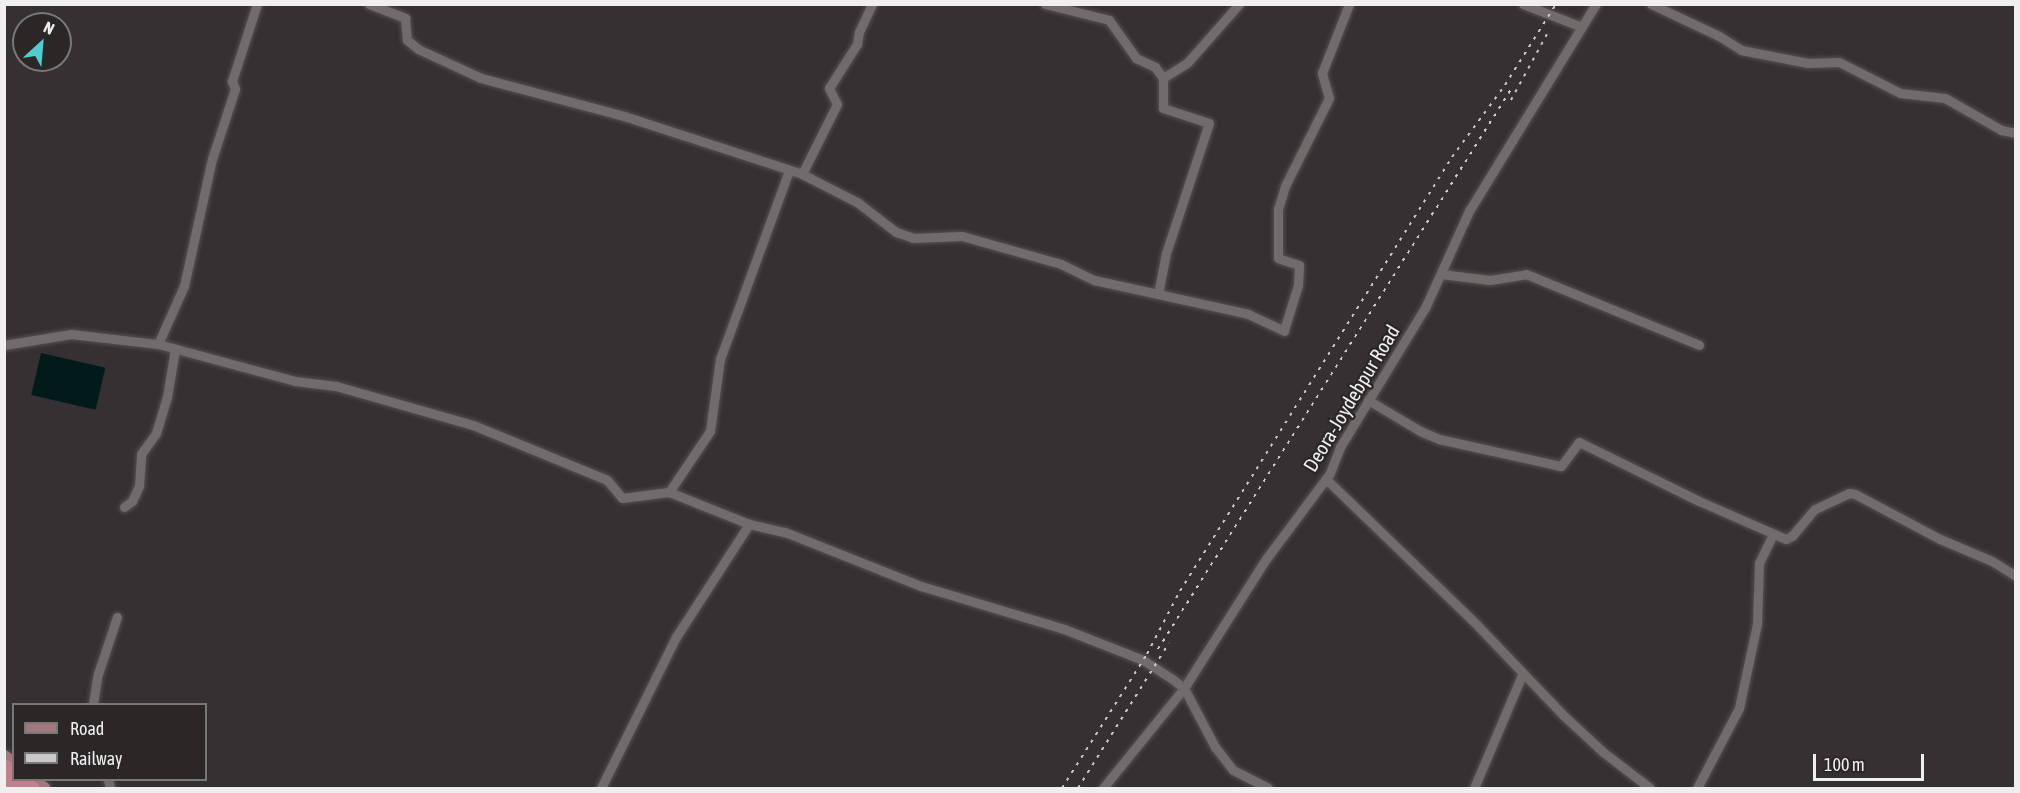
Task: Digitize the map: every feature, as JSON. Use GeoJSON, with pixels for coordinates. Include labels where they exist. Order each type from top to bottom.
{"type":"FeatureCollection","features":[{"type":"Feature","properties":{"kind":"highway"},"geometry":{"type":"LineString","coordinates":[[4,780],[15,789]]}},
{"type":"Feature","properties":{"kind":"street"},"geometry":{"type":"LineString","coordinates":[[158,344],[184,286],[212,159],[235,89],[232,81],[257,4]]}},
{"type":"Feature","properties":{"kind":"street"},"geometry":{"type":"LineString","coordinates":[[369,4],[405,18],[407,40],[418,49],[481,78],[624,116],[802,174],[858,202],[896,232],[913,238],[962,236],[1061,264],[1094,280],[1248,314],[1284,330],[1298,285],[1299,265],[1278,258],[1278,209],[1285,186],[1329,98],[1322,73],[1349,4]]}},
{"type":"Feature","properties":{"kind":"street"},"geometry":{"type":"LineString","coordinates":[[802,174],[837,104],[830,88],[857,44],[860,30],[872,4]]}},
{"type":"Feature","properties":{"kind":"street"},"geometry":{"type":"LineString","coordinates":[[1045,4],[1109,20],[1136,58],[1155,67],[1163,78],[1163,108],[1207,121],[1209,127],[1166,254],[1158,294]]}},
{"type":"Feature","properties":{"kind":"street"},"geometry":{"type":"LineString","coordinates":[[1163,78],[1187,63],[1239,4]]}},
{"type":"Feature","properties":{"kind":"street"},"geometry":{"type":"LineString","coordinates":[[1523,4],[1582,27]]}},
{"type":"Feature","properties":{"kind":"street","name":"Deora-Joydebpur Road"},"geometry":{"type":"LineString","coordinates":[[1103,789],[1184,688],[1266,559],[1326,479],[1340,447],[1425,308],[1469,211],[1596,4]]}},
{"type":"Feature","properties":{"kind":"street"},"geometry":{"type":"LineString","coordinates":[[1651,4],[1719,36],[1741,50],[1808,63],[1839,62],[1900,93],[1945,98],[2001,130],[2016,133]]}},
{"type":"Feature","properties":{"kind":"street"},"geometry":{"type":"LineString","coordinates":[[669,492],[710,431],[720,359],[789,170]]}},
{"type":"Feature","properties":{"kind":"street"},"geometry":{"type":"LineString","coordinates":[[1441,274],[1490,280],[1526,274],[1699,345]]}},
{"type":"Feature","properties":{"kind":"street"},"geometry":{"type":"LineString","coordinates":[[4,345],[71,333],[158,344],[295,381],[336,386],[473,425],[608,480],[622,498],[669,492],[748,524],[785,532],[921,586],[1064,630],[1143,660],[1184,688],[1215,747],[1226,761],[1243,777],[1268,789]]}},
{"type":"Feature","properties":{"kind":"street"},"geometry":{"type":"LineString","coordinates":[[124,507],[132,501],[139,486],[141,454],[156,433],[167,397],[175,349]]}},
{"type":"Feature","properties":{"kind":"street"},"geometry":{"type":"LineString","coordinates":[[1368,400],[1420,431],[1439,439],[1561,466],[1579,442],[1773,534],[1789,538],[1815,509],[1852,494],[1992,561],[2016,576]]}},
{"type":"Feature","properties":{"kind":"street"},"geometry":{"type":"LineString","coordinates":[[1326,479],[1478,626],[1522,675],[1603,752],[1650,789]]}},
{"type":"Feature","properties":{"kind":"street"},"geometry":{"type":"LineString","coordinates":[[600,789],[676,637],[748,524]]}},
{"type":"Feature","properties":{"kind":"street"},"geometry":{"type":"LineString","coordinates":[[1697,789],[1739,708],[1757,624],[1759,563],[1773,534]]}},
{"type":"Feature","properties":{"kind":"street"},"geometry":{"type":"LineString","coordinates":[[93,703],[98,674],[117,617]]}},
{"type":"Feature","properties":{"kind":"street"},"geometry":{"type":"LineString","coordinates":[[1474,789],[1522,675]]}},
{"type":"Feature","properties":{"kind":"water"},"geometry":{"type":"Polygon","coordinates":[[[41,353],[105,368],[96,410],[31,395],[41,353]]]}},
{"type":"Feature","properties":{"kind":"railway"},"geometry":{"type":"LineString","coordinates":[[1062,788],[1147,654],[1180,591],[1452,157],[1505,85],[1556,4]]}},
{"type":"Feature","properties":{"kind":"railway"},"geometry":{"type":"LineString","coordinates":[[1511,100],[1547,34]]}},
{"type":"Feature","properties":{"kind":"railway"},"geometry":{"type":"LineString","coordinates":[[1158,649],[1510,91]]}},
{"type":"Feature","properties":{"kind":"railway"},"geometry":{"type":"LineString","coordinates":[[1078,788],[1169,643]]}}]}
